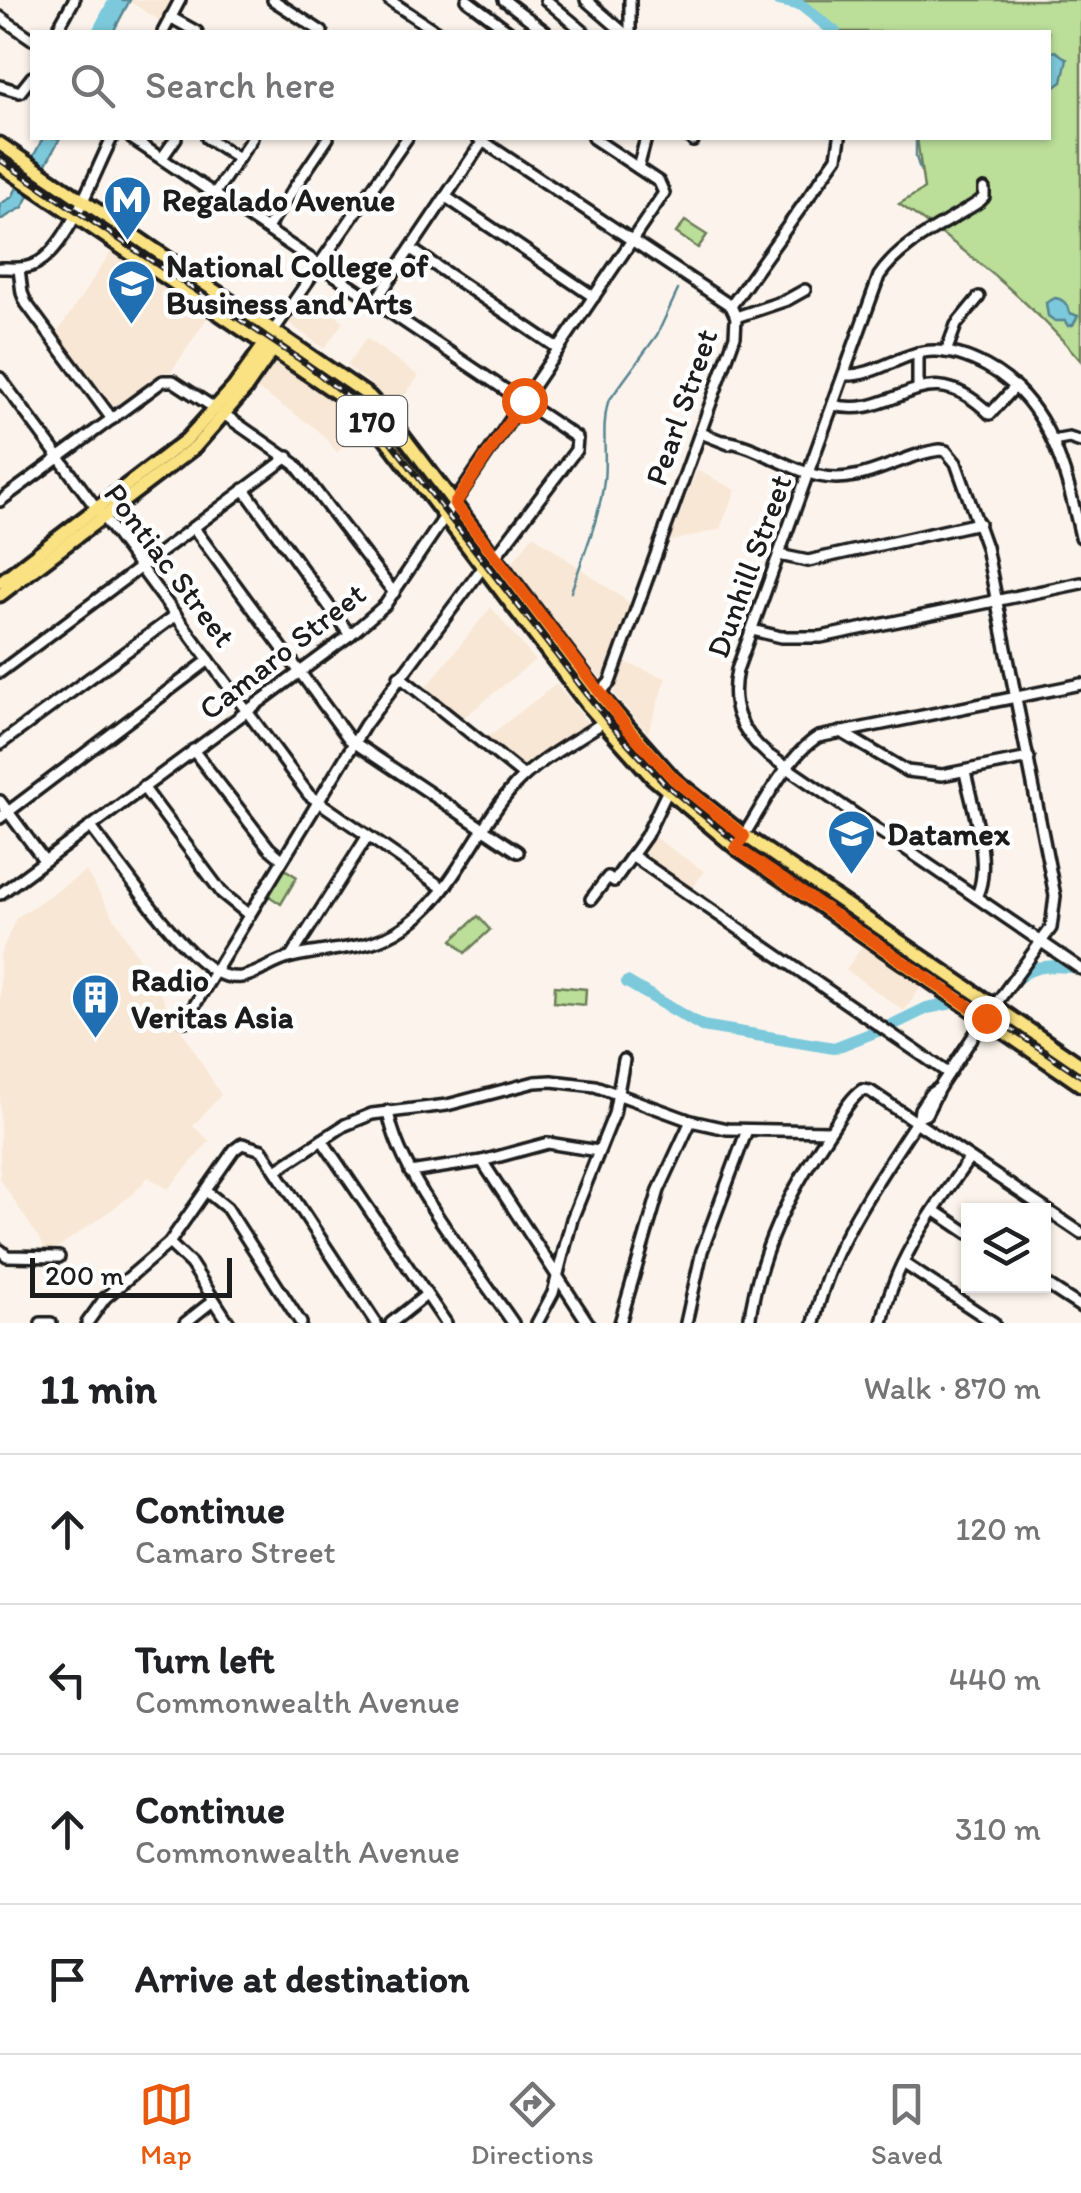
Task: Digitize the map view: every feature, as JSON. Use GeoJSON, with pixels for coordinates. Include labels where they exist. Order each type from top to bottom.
{"type":"FeatureCollection","features":[{"type":"Feature","properties":{"kind":"main road","name":"170"},"geometry":{"type":"LineString","coordinates":[[0,144],[279,330],[368,396],[599,694],[674,779],[744,836],[1081,1064]]}},
{"type":"Feature","properties":{"kind":"main road","name":"170"},"geometry":{"type":"LineString","coordinates":[[5,169],[357,407],[380,431],[602,723],[667,792],[736,848],[1081,1084]]}},
{"type":"Feature","properties":{"kind":"main road"},"geometry":{"type":"LineString","coordinates":[[0,582],[184,456],[279,330]]}},
{"type":"Feature","properties":{"kind":"main road"},"geometry":{"type":"LineString","coordinates":[[357,407],[368,396]]}},
{"type":"Feature","properties":{"kind":"main road"},"geometry":{"type":"LineString","coordinates":[[0,595],[101,514]]}},
{"type":"Feature","properties":{"kind":"street"},"geometry":{"type":"LineString","coordinates":[[57,30],[74,0]]}},
{"type":"Feature","properties":{"kind":"street"},"geometry":{"type":"LineString","coordinates":[[164,30],[180,0]]}},
{"type":"Feature","properties":{"kind":"street"},"geometry":{"type":"LineString","coordinates":[[273,0],[319,30]]}},
{"type":"Feature","properties":{"kind":"street"},"geometry":{"type":"LineString","coordinates":[[390,0],[435,30]]}},
{"type":"Feature","properties":{"kind":"street"},"geometry":{"type":"LineString","coordinates":[[467,0],[507,30]]}},
{"type":"Feature","properties":{"kind":"street"},"geometry":{"type":"LineString","coordinates":[[504,0],[543,30]]}},
{"type":"Feature","properties":{"kind":"street"},"geometry":{"type":"LineString","coordinates":[[546,0],[582,30]]}},
{"type":"Feature","properties":{"kind":"street"},"geometry":{"type":"LineString","coordinates":[[586,0],[620,30]]}},
{"type":"Feature","properties":{"kind":"street"},"geometry":{"type":"LineString","coordinates":[[621,30],[630,0]]}},
{"type":"Feature","properties":{"kind":"street"},"geometry":{"type":"LineString","coordinates":[[0,16],[30,38]]}},
{"type":"Feature","properties":{"kind":"street"},"geometry":{"type":"LineString","coordinates":[[170,17],[193,30]]}},
{"type":"Feature","properties":{"kind":"street"},"geometry":{"type":"LineString","coordinates":[[0,86],[20,92],[30,80]]}},
{"type":"Feature","properties":{"kind":"street"},"geometry":{"type":"LineString","coordinates":[[0,268],[19,268],[46,257],[58,244],[111,140]]}},
{"type":"Feature","properties":{"kind":"street"},"geometry":{"type":"LineString","coordinates":[[134,140],[572,433],[579,442],[576,450],[495,557]]}},
{"type":"Feature","properties":{"kind":"street"},"geometry":{"type":"LineString","coordinates":[[162,158],[175,140]]}},
{"type":"Feature","properties":{"kind":"street"},"geometry":{"type":"LineString","coordinates":[[211,140],[238,158]]}},
{"type":"Feature","properties":{"kind":"street"},"geometry":{"type":"LineString","coordinates":[[215,193],[251,140]]}},
{"type":"Feature","properties":{"kind":"street"},"geometry":{"type":"LineString","coordinates":[[267,228],[327,140]]}},
{"type":"Feature","properties":{"kind":"street"},"geometry":{"type":"LineString","coordinates":[[279,330],[406,140]]}},
{"type":"Feature","properties":{"kind":"street"},"geometry":{"type":"LineString","coordinates":[[376,300],[480,140]]}},
{"type":"Feature","properties":{"kind":"street","name":"Pearl Street"},"geometry":{"type":"LineString","coordinates":[[482,140],[731,306],[736,317],[735,336],[701,433],[610,682],[599,694]]}},
{"type":"Feature","properties":{"kind":"street"},"geometry":{"type":"LineString","coordinates":[[596,140],[638,168],[645,140]]}},
{"type":"Feature","properties":{"kind":"street"},"geometry":{"type":"LineString","coordinates":[[731,306],[837,157],[840,140]]}},
{"type":"Feature","properties":{"kind":"street","name":"Camaro Street"},"geometry":{"type":"LineString","coordinates":[[0,894],[380,610],[446,518],[664,188],[638,168]]}},
{"type":"Feature","properties":{"kind":"street","name":"Dunhill Street"},"geometry":{"type":"LineString","coordinates":[[984,189],[980,202],[916,240],[884,268],[876,282],[734,684],[736,712],[751,739],[788,769],[1041,938],[1081,969]]}},
{"type":"Feature","properties":{"kind":"street"},"geometry":{"type":"LineString","coordinates":[[446,198],[594,298]]}},
{"type":"Feature","properties":{"kind":"street"},"geometry":{"type":"LineString","coordinates":[[410,249],[559,349]]}},
{"type":"Feature","properties":{"kind":"street"},"geometry":{"type":"LineString","coordinates":[[19,268],[22,293],[32,312],[112,420]]}},
{"type":"Feature","properties":{"kind":"street"},"geometry":{"type":"LineString","coordinates":[[736,317],[805,290]]}},
{"type":"Feature","properties":{"kind":"street"},"geometry":{"type":"LineString","coordinates":[[946,352],[956,325],[980,297]]}},
{"type":"Feature","properties":{"kind":"street"},"geometry":{"type":"LineString","coordinates":[[844,375],[856,375],[918,353],[946,352],[980,363],[1016,386],[1054,440],[1081,537]]}},
{"type":"Feature","properties":{"kind":"street"},"geometry":{"type":"LineString","coordinates":[[918,353],[918,387]]}},
{"type":"Feature","properties":{"kind":"street","name":"Pontiac Street"},"geometry":{"type":"LineString","coordinates":[[0,378],[318,804],[443,888]]}},
{"type":"Feature","properties":{"kind":"street"},"geometry":{"type":"LineString","coordinates":[[2,496],[168,379],[288,457],[394,592]]}},
{"type":"Feature","properties":{"kind":"street"},"geometry":{"type":"LineString","coordinates":[[833,405],[855,410],[918,387],[961,393],[990,414],[1016,386]]}},
{"type":"Feature","properties":{"kind":"street"},"geometry":{"type":"LineString","coordinates":[[701,433],[738,449],[832,478],[865,474],[932,451],[946,451],[956,462],[979,523],[998,600],[1055,896],[1052,917],[1041,938],[994,1005]]}},
{"type":"Feature","properties":{"kind":"street"},"geometry":{"type":"LineString","coordinates":[[1054,440],[1069,438],[1081,442]]}},
{"type":"Feature","properties":{"kind":"street"},"geometry":{"type":"LineString","coordinates":[[0,672],[288,457]]}},
{"type":"Feature","properties":{"kind":"street"},"geometry":{"type":"LineString","coordinates":[[244,489],[350,635]]}},
{"type":"Feature","properties":{"kind":"street"},"geometry":{"type":"LineString","coordinates":[[779,555],[808,560],[979,523]]}},
{"type":"Feature","properties":{"kind":"street"},"geometry":{"type":"LineString","coordinates":[[192,527],[353,743],[518,852]]}},
{"type":"Feature","properties":{"kind":"street"},"geometry":{"type":"LineString","coordinates":[[184,1021],[353,743],[483,567]]}},
{"type":"Feature","properties":{"kind":"street"},"geometry":{"type":"LineString","coordinates":[[752,630],[800,639],[821,637],[1081,583]]}},
{"type":"Feature","properties":{"kind":"street"},"geometry":{"type":"LineString","coordinates":[[0,744],[176,615]]}},
{"type":"Feature","properties":{"kind":"street"},"geometry":{"type":"LineString","coordinates":[[4,815],[209,660]]}},
{"type":"Feature","properties":{"kind":"street"},"geometry":{"type":"LineString","coordinates":[[399,676],[524,776]]}},
{"type":"Feature","properties":{"kind":"street"},"geometry":{"type":"LineString","coordinates":[[736,848],[788,769],[811,742],[842,732],[1081,685]]}},
{"type":"Feature","properties":{"kind":"street"},"geometry":{"type":"LineString","coordinates":[[90,826],[185,946],[215,971],[244,978],[291,957],[356,948],[384,939],[420,916],[524,776],[602,723]]}},
{"type":"Feature","properties":{"kind":"street"},"geometry":{"type":"LineString","coordinates":[[842,732],[906,771],[942,775],[1029,758]]}},
{"type":"Feature","properties":{"kind":"street"},"geometry":{"type":"LineString","coordinates":[[192,750],[269,848],[282,859]]}},
{"type":"Feature","properties":{"kind":"street"},"geometry":{"type":"LineString","coordinates":[[964,772],[983,866],[976,898]]}},
{"type":"Feature","properties":{"kind":"street"},"geometry":{"type":"LineString","coordinates":[[143,786],[222,894],[249,914]]}},
{"type":"Feature","properties":{"kind":"street"},"geometry":{"type":"LineString","coordinates":[[592,899],[608,877],[614,880],[633,856],[667,792]]}},
{"type":"Feature","properties":{"kind":"street"},"geometry":{"type":"LineString","coordinates":[[0,800],[4,815],[44,860]]}},
{"type":"Feature","properties":{"kind":"street"},"geometry":{"type":"LineString","coordinates":[[291,957],[367,836]]}},
{"type":"Feature","properties":{"kind":"street"},"geometry":{"type":"LineString","coordinates":[[633,856],[948,1073]]}},
{"type":"Feature","properties":{"kind":"street"},"geometry":{"type":"LineString","coordinates":[[814,1323],[826,1274],[846,1231],[986,1018]]}},
{"type":"Feature","properties":{"kind":"street"},"geometry":{"type":"LineString","coordinates":[[537,1323],[558,1279],[572,1219],[614,1114],[624,1060]]}},
{"type":"Feature","properties":{"kind":"street"},"geometry":{"type":"LineString","coordinates":[[276,1170],[356,1120],[388,1110],[447,1106],[535,1082],[573,1082],[691,1121],[747,1130],[830,1131]]}},
{"type":"Feature","properties":{"kind":"street"},"geometry":{"type":"LineString","coordinates":[[749,1323],[762,1261],[790,1195],[830,1131],[862,1090],[918,1120],[1081,1233]]}},
{"type":"Feature","properties":{"kind":"street"},"geometry":{"type":"LineString","coordinates":[[388,1110],[395,1143],[410,1172],[513,1323]]}},
{"type":"Feature","properties":{"kind":"street"},"geometry":{"type":"LineString","coordinates":[[620,1323],[659,1190],[691,1121]]}},
{"type":"Feature","properties":{"kind":"street"},"geometry":{"type":"LineString","coordinates":[[686,1323],[702,1251],[747,1130]]}},
{"type":"Feature","properties":{"kind":"street"},"geometry":{"type":"LineString","coordinates":[[322,1140],[446,1323]]}},
{"type":"Feature","properties":{"kind":"street"},"geometry":{"type":"LineString","coordinates":[[410,1172],[482,1161],[548,1143],[598,1151]]}},
{"type":"Feature","properties":{"kind":"street"},"geometry":{"type":"LineString","coordinates":[[86,1323],[105,1298],[169,1243],[242,1144],[262,1150],[376,1323]]}},
{"type":"Feature","properties":{"kind":"street"},"geometry":{"type":"LineString","coordinates":[[882,1323],[904,1263],[969,1159]]}},
{"type":"Feature","properties":{"kind":"street"},"geometry":{"type":"LineString","coordinates":[[482,1161],[588,1323]]}},
{"type":"Feature","properties":{"kind":"street"},"geometry":{"type":"LineString","coordinates":[[206,1192],[226,1208],[302,1323]]}},
{"type":"Feature","properties":{"kind":"street"},"geometry":{"type":"LineString","coordinates":[[934,1210],[961,1228]]}},
{"type":"Feature","properties":{"kind":"street"},"geometry":{"type":"LineString","coordinates":[[169,1243],[191,1264],[229,1323]]}},
{"type":"Feature","properties":{"kind":"street"},"geometry":{"type":"LineString","coordinates":[[0,1250],[7,1256],[60,1257]]}},
{"type":"Feature","properties":{"kind":"street"},"geometry":{"type":"LineString","coordinates":[[904,1263],[994,1323]]}},
{"type":"Feature","properties":{"kind":"street"},"geometry":{"type":"LineString","coordinates":[[1051,1287],[1081,1307]]}},
{"type":"Feature","properties":{"kind":"street"},"geometry":{"type":"LineString","coordinates":[[390,1323],[426,1296]]}},
{"type":"Feature","properties":{"kind":"street"},"geometry":{"type":"LineString","coordinates":[[185,1323],[214,1300]]}},
{"type":"Feature","properties":{"kind":"street"},"geometry":{"type":"LineString","coordinates":[[41,1323],[50,1323]]}},
{"type":"Feature","properties":{"kind":"shaded area"},"geometry":{"type":"Polygon","coordinates":[[[127,0],[175,0],[162,22],[127,0]]]}},
{"type":"Feature","properties":{"kind":"shaded area","name":"National College of Business and Arts"},"geometry":{"type":"Polygon","coordinates":[[[111,252],[208,317],[172,371],[160,373],[110,411],[55,336],[111,252]]]}},
{"type":"Feature","properties":{"kind":"shaded area"},"geometry":{"type":"Polygon","coordinates":[[[307,296],[344,321],[324,349],[289,323],[307,296]]]}},
{"type":"Feature","properties":{"kind":"shaded area"},"geometry":{"type":"Polygon","coordinates":[[[366,338],[419,376],[394,410],[372,385],[347,366],[366,338]]]}},
{"type":"Feature","properties":{"kind":"shaded area"},"geometry":{"type":"Polygon","coordinates":[[[277,361],[342,405],[365,426],[337,452],[317,429],[257,389],[277,361]]]}},
{"type":"Feature","properties":{"kind":"shaded area"},"geometry":{"type":"Polygon","coordinates":[[[697,470],[736,490],[720,529],[669,542],[697,470]]]}},
{"type":"Feature","properties":{"kind":"shaded area"},"geometry":{"type":"Polygon","coordinates":[[[533,535],[634,606],[603,681],[510,566],[533,535]]]}},
{"type":"Feature","properties":{"kind":"shaded area"},"geometry":{"type":"Polygon","coordinates":[[[491,607],[535,660],[461,720],[424,690],[491,607]]]}},
{"type":"Feature","properties":{"kind":"shaded area"},"geometry":{"type":"Polygon","coordinates":[[[624,662],[666,678],[648,733],[614,694],[624,662]]]}},
{"type":"Feature","properties":{"kind":"shaded area"},"geometry":{"type":"Polygon","coordinates":[[[556,684],[588,723],[523,770],[485,739],[556,684]]]}},
{"type":"Feature","properties":{"kind":"shaded area"},"geometry":{"type":"Polygon","coordinates":[[[654,837],[704,871],[690,893],[640,858],[654,837]]]}},
{"type":"Feature","properties":{"kind":"shaded area"},"geometry":{"type":"Polygon","coordinates":[[[86,871],[221,1095],[193,1126],[210,1141],[168,1189],[148,1177],[132,1195],[49,1254],[0,1179],[0,955],[16,918],[86,871]]]}},
{"type":"Feature","properties":{"kind":"shaded area"},"geometry":{"type":"Polygon","coordinates":[[[864,943],[924,983],[904,1011],[846,970],[864,943]]]}},
{"type":"Feature","properties":{"kind":"green space"},"geometry":{"type":"Polygon","coordinates":[[[757,0],[1081,0],[1081,361],[996,276],[899,204],[924,189],[917,140],[1051,140],[1051,30],[832,30],[801,5],[757,0]]]}},
{"type":"Feature","properties":{"kind":"green space"},"geometry":{"type":"Polygon","coordinates":[[[685,221],[707,235],[698,248],[676,233],[685,221]]]}},
{"type":"Feature","properties":{"kind":"green space"},"geometry":{"type":"Polygon","coordinates":[[[283,868],[297,877],[281,904],[266,894],[283,868]]]}},
{"type":"Feature","properties":{"kind":"green space"},"geometry":{"type":"Polygon","coordinates":[[[478,916],[490,930],[465,953],[452,940],[478,916]]]}},
{"type":"Feature","properties":{"kind":"green space"},"geometry":{"type":"Polygon","coordinates":[[[555,986],[586,989],[585,1005],[554,1002],[555,986]]]}},
{"type":"Feature","properties":{"kind":"water"},"geometry":{"type":"Polygon","coordinates":[[[116,0],[130,0],[114,30],[100,30],[116,0]]]}},
{"type":"Feature","properties":{"kind":"water"},"geometry":{"type":"Polygon","coordinates":[[[1051,52],[1067,59],[1062,82],[1055,87],[1051,86],[1051,52]]]}},
{"type":"Feature","properties":{"kind":"water"},"geometry":{"type":"Polygon","coordinates":[[[42,140],[59,140],[23,207],[0,220],[0,204],[12,197],[42,140]]]}},
{"type":"Feature","properties":{"kind":"water"},"geometry":{"type":"Polygon","coordinates":[[[1055,298],[1078,316],[1073,325],[1048,316],[1046,303],[1055,298]]]}},
{"type":"Feature","properties":{"kind":"waterway"},"geometry":{"type":"LineString","coordinates":[[99,30],[115,0]]}},
{"type":"Feature","properties":{"kind":"waterway"},"geometry":{"type":"LineString","coordinates":[[778,0],[801,5],[832,30]]}},
{"type":"Feature","properties":{"kind":"waterway"},"geometry":{"type":"LineString","coordinates":[[916,140],[920,169]]}},
{"type":"Feature","properties":{"kind":"waterway"},"geometry":{"type":"LineString","coordinates":[[571,592],[602,494],[608,402],[657,335],[678,290]]}},
{"type":"Feature","properties":{"kind":"waterway"},"geometry":{"type":"LineString","coordinates":[[627,982],[702,1026],[834,1048],[927,1008],[977,998],[1000,998],[1017,978],[1035,969],[1081,968]]}},
{"type":"Feature","properties":{"kind":"railway"},"geometry":{"type":"LineString","coordinates":[[0,160],[305,363],[369,414],[610,724],[666,785],[749,853],[1081,1076]]}},
{"type":"Feature","properties":{"kind":"place","name":"Regalado Avenue"},"geometry":{"type":"Point","coordinates":[127,242]}},
{"type":"Feature","properties":{"kind":"place","name":"National College of Business and Arts"},"geometry":{"type":"Point","coordinates":[131,326]}},
{"type":"Feature","properties":{"kind":"place","name":"Datamex"},"geometry":{"type":"Point","coordinates":[852,876]}},
{"type":"Feature","properties":{"kind":"place","name":"Radio Veritas Asia"},"geometry":{"type":"Point","coordinates":[96,1040]}},
{"type":"Feature","properties":{"kind":"route"},"geometry":{"type":"LineString","coordinates":[[524,400],[455,504],[629,730],[674,779],[744,836],[736,848],[986,1018]]}}]}
